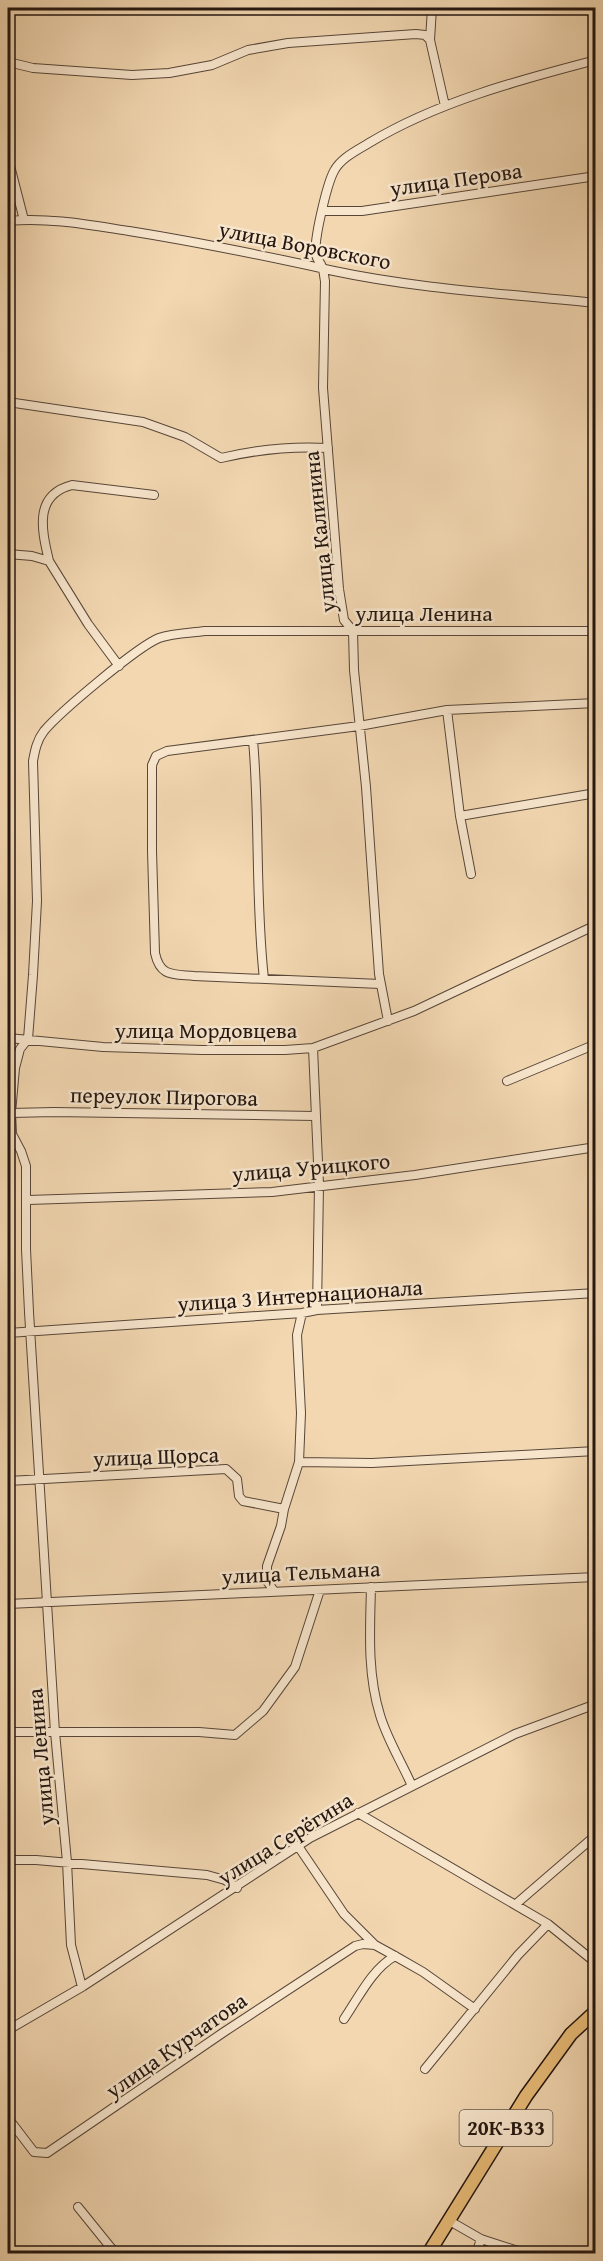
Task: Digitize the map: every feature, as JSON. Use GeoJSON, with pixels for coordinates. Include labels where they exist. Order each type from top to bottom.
{"type":"FeatureCollection","features":[{"type":"Feature","properties":{"kind":"main road","name":"20К-В33"},"geometry":{"type":"LineString","coordinates":[[428,2253],[525,2096],[572,2034],[596,2011]]}},
{"type":"Feature","properties":{"kind":"street"},"geometry":{"type":"LineString","coordinates":[[432,8],[430,40],[445,106]]}},
{"type":"Feature","properties":{"kind":"street"},"geometry":{"type":"LineString","coordinates":[[10,65],[132,75],[169,73],[212,65],[248,50],[288,43],[416,34],[425,35],[430,40]]}},
{"type":"Feature","properties":{"kind":"street","name":"улица Калинина"},"geometry":{"type":"LineString","coordinates":[[387,1021],[381,984],[353,631],[344,620],[339,589],[323,388],[325,281],[323,268],[315,254],[322,211],[334,170],[346,157],[412,119],[531,77],[596,60]]}},
{"type":"Feature","properties":{"kind":"street"},"geometry":{"type":"LineString","coordinates":[[8,158],[24,220]]}},
{"type":"Feature","properties":{"kind":"street","name":"улица Перова"},"geometry":{"type":"LineString","coordinates":[[322,211],[362,211],[596,176]]}},
{"type":"Feature","properties":{"kind":"street","name":"улица Воровского"},"geometry":{"type":"LineString","coordinates":[[8,221],[62,222],[187,240],[323,268],[408,282],[596,303]]}},
{"type":"Feature","properties":{"kind":"street"},"geometry":{"type":"LineString","coordinates":[[8,402],[143,422],[185,437],[221,458],[244,452],[307,447],[328,448]]}},
{"type":"Feature","properties":{"kind":"street"},"geometry":{"type":"LineString","coordinates":[[119,666],[88,624],[49,561],[42,530],[43,517],[54,492],[72,485],[154,495]]}},
{"type":"Feature","properties":{"kind":"street"},"geometry":{"type":"LineString","coordinates":[[9,555],[32,556],[49,561]]}},
{"type":"Feature","properties":{"kind":"street","name":"улица Ленина"},"geometry":{"type":"LineString","coordinates":[[82,1987],[71,1945],[67,1862],[46,1602],[26,1249],[26,1166],[12,1134],[11,1113],[15,1068],[20,1049],[28,1039],[37,901],[33,761],[35,746],[43,732],[56,719],[119,666],[158,639],[177,634],[205,631],[596,631]]}},
{"type":"Feature","properties":{"kind":"street"},"geometry":{"type":"LineString","coordinates":[[381,984],[168,973],[160,968],[155,953],[152,765],[156,756],[167,751],[359,726],[447,711],[596,704]]}},
{"type":"Feature","properties":{"kind":"street"},"geometry":{"type":"LineString","coordinates":[[447,711],[460,816],[471,874]]}},
{"type":"Feature","properties":{"kind":"street"},"geometry":{"type":"LineString","coordinates":[[253,740],[257,792],[260,935],[264,979]]}},
{"type":"Feature","properties":{"kind":"street"},"geometry":{"type":"LineString","coordinates":[[460,816],[596,793]]}},
{"type":"Feature","properties":{"kind":"street","name":"улица Мордовцева"},"geometry":{"type":"LineString","coordinates":[[8,1038],[103,1047],[202,1050],[285,1050],[313,1047],[414,1011],[596,925]]}},
{"type":"Feature","properties":{"kind":"street"},"geometry":{"type":"LineString","coordinates":[[507,1081],[596,1044]]}},
{"type":"Feature","properties":{"kind":"street"},"geometry":{"type":"LineString","coordinates":[[313,1047],[319,1185],[316,1310]]}},
{"type":"Feature","properties":{"kind":"street","name":"переулок Пирогова"},"geometry":{"type":"LineString","coordinates":[[11,1113],[315,1116]]}},
{"type":"Feature","properties":{"kind":"street","name":"улица Урицкого"},"geometry":{"type":"LineString","coordinates":[[27,1200],[272,1192],[415,1175],[596,1147]]}},
{"type":"Feature","properties":{"kind":"street","name":"улица 3 Интернационала"},"geometry":{"type":"LineString","coordinates":[[8,1333],[302,1313],[316,1310],[596,1293]]}},
{"type":"Feature","properties":{"kind":"street"},"geometry":{"type":"LineString","coordinates":[[274,1591],[267,1581],[267,1566],[299,1462],[302,1413],[297,1335],[302,1313]]}},
{"type":"Feature","properties":{"kind":"street"},"geometry":{"type":"LineString","coordinates":[[299,1462],[372,1463],[596,1451]]}},
{"type":"Feature","properties":{"kind":"street","name":"улица Щорса"},"geometry":{"type":"LineString","coordinates":[[8,1481],[226,1469],[237,1479],[239,1496],[243,1501],[284,1509]]}},
{"type":"Feature","properties":{"kind":"street","name":"улица Тельмана"},"geometry":{"type":"LineString","coordinates":[[8,1604],[596,1577]]}},
{"type":"Feature","properties":{"kind":"street"},"geometry":{"type":"LineString","coordinates":[[371,1587],[370,1649],[375,1694],[380,1716],[412,1786]]}},
{"type":"Feature","properties":{"kind":"street"},"geometry":{"type":"LineString","coordinates":[[8,1732],[199,1732],[235,1735],[264,1711],[295,1667],[320,1590]]}},
{"type":"Feature","properties":{"kind":"street","name":"улица Серёгина"},"geometry":{"type":"LineString","coordinates":[[8,2030],[82,1987],[237,1888],[298,1846],[358,1813],[515,1734],[596,1704]]}},
{"type":"Feature","properties":{"kind":"street"},"geometry":{"type":"LineString","coordinates":[[358,1813],[548,1924],[596,1963]]}},
{"type":"Feature","properties":{"kind":"street"},"geometry":{"type":"LineString","coordinates":[[516,1904],[596,1835]]}},
{"type":"Feature","properties":{"kind":"street"},"geometry":{"type":"LineString","coordinates":[[298,1846],[344,1914],[375,1945],[423,1972],[475,2009]]}},
{"type":"Feature","properties":{"kind":"street"},"geometry":{"type":"LineString","coordinates":[[8,1860],[67,1862],[207,1875],[225,1880],[237,1888]]}},
{"type":"Feature","properties":{"kind":"street"},"geometry":{"type":"LineString","coordinates":[[425,2069],[518,1955],[548,1924]]}},
{"type":"Feature","properties":{"kind":"street","name":"улица Курчатова"},"geometry":{"type":"LineString","coordinates":[[8,2118],[34,2152],[47,2153],[355,1946],[375,1945]]}},
{"type":"Feature","properties":{"kind":"street"},"geometry":{"type":"LineString","coordinates":[[344,2019],[384,1962],[395,1956]]}},
{"type":"Feature","properties":{"kind":"street"},"geometry":{"type":"LineString","coordinates":[[78,2206],[116,2253]]}},
{"type":"Feature","properties":{"kind":"street"},"geometry":{"type":"LineString","coordinates":[[448,2220],[481,2239],[527,2253]]}},
{"type":"Feature","properties":{"kind":"street"},"geometry":{"type":"LineString","coordinates":[[477,2253],[481,2239]]}},
{"type":"Feature","properties":{"kind":"waterway"},"geometry":{"type":"LineString","coordinates":[[8,1167],[11,1189],[8,1193]]}}]}
